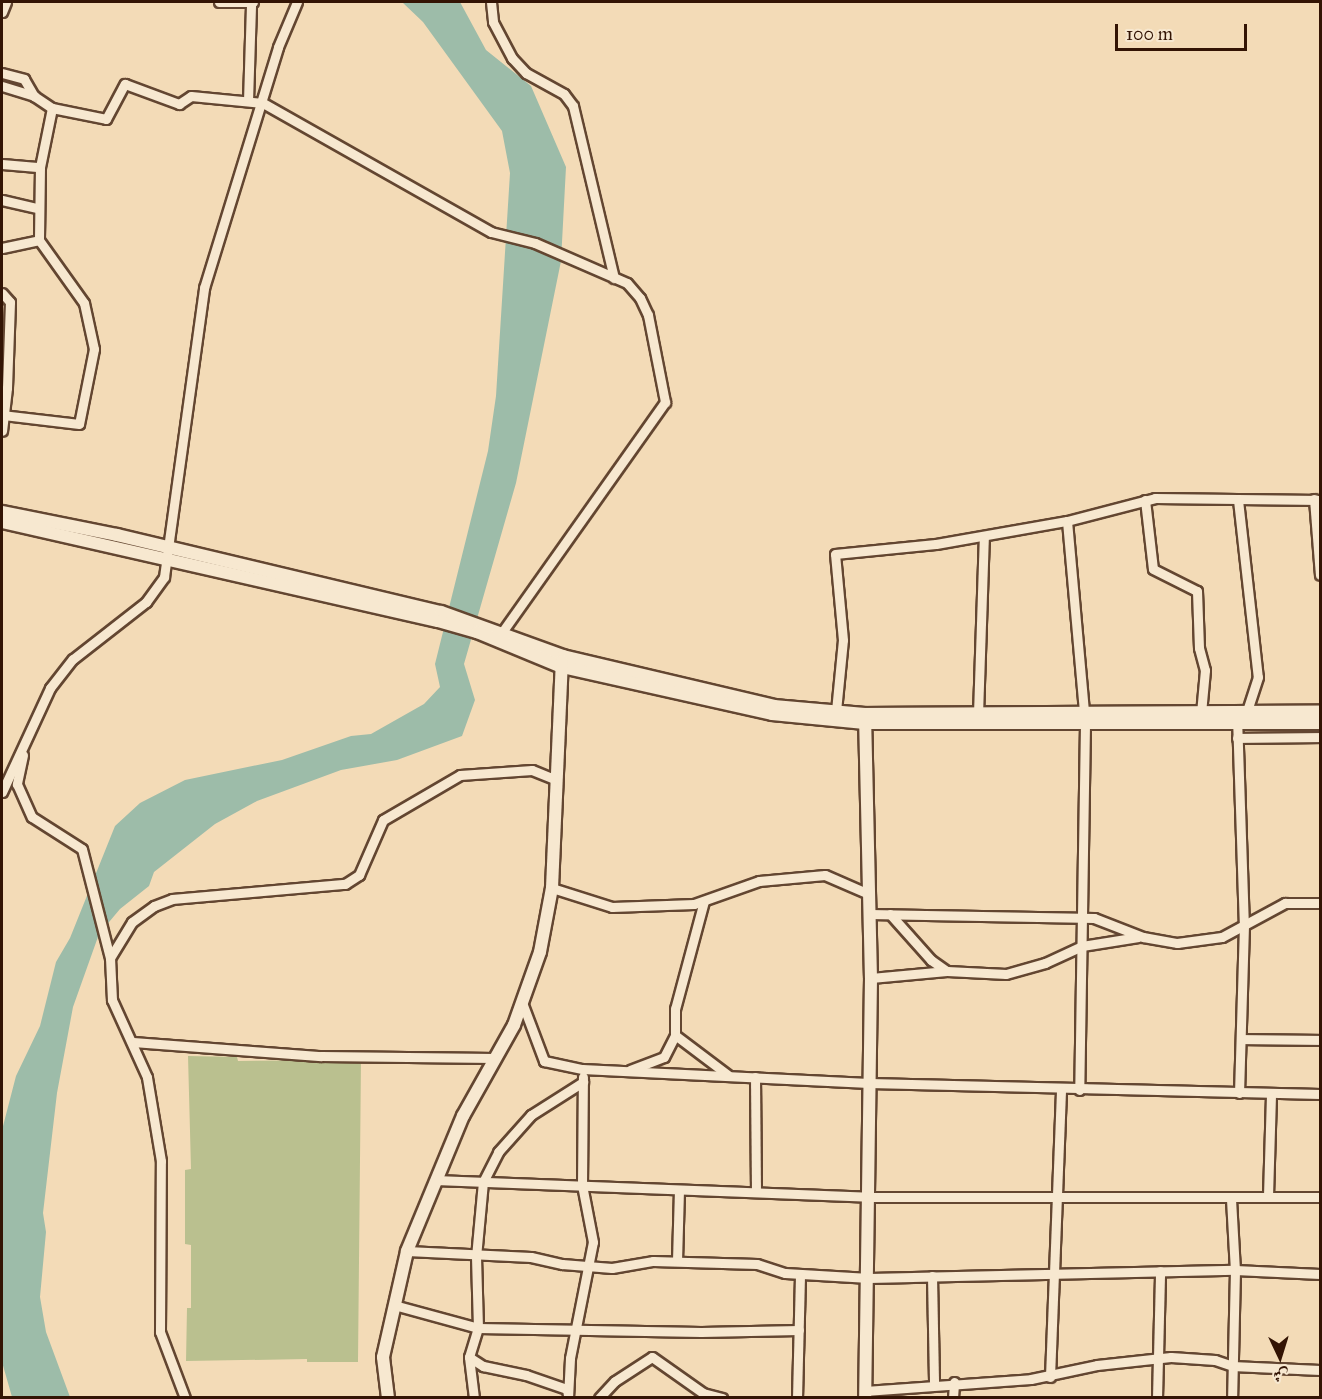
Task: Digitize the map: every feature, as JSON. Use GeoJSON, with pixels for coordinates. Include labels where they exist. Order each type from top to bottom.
{"type":"FeatureCollection","features":[{"type":"Feature","properties":{"kind":"street"},"geometry":{"type":"LineString","coordinates":[[2,12],[6,2]]}},
{"type":"Feature","properties":{"kind":"street"},"geometry":{"type":"LineString","coordinates":[[219,2],[252,3],[248,101]]}},
{"type":"Feature","properties":{"kind":"street"},"geometry":{"type":"LineString","coordinates":[[2,792],[30,727],[50,688],[73,659],[156,591],[167,554],[204,288],[263,103],[278,46],[297,2]]}},
{"type":"Feature","properties":{"kind":"street"},"geometry":{"type":"LineString","coordinates":[[491,2],[493,22],[512,58],[526,73],[564,94],[573,106],[614,278]]}},
{"type":"Feature","properties":{"kind":"street"},"geometry":{"type":"LineString","coordinates":[[2,72],[24,79],[34,96]]}},
{"type":"Feature","properties":{"kind":"street"},"geometry":{"type":"LineString","coordinates":[[2,86],[34,96],[52,108],[106,119],[125,84],[179,104],[191,96],[263,103],[491,232],[535,243],[627,283],[640,297],[648,315],[664,402],[503,632]]}},
{"type":"Feature","properties":{"kind":"street"},"geometry":{"type":"LineString","coordinates":[[3,415],[79,424],[85,408],[94,349],[84,303],[39,240],[37,208],[40,167],[52,108]]}},
{"type":"Feature","properties":{"kind":"street"},"geometry":{"type":"LineString","coordinates":[[2,164],[40,167]]}},
{"type":"Feature","properties":{"kind":"street"},"geometry":{"type":"LineString","coordinates":[[2,200],[37,208]]}},
{"type":"Feature","properties":{"kind":"street"},"geometry":{"type":"LineString","coordinates":[[2,248],[39,240]]}},
{"type":"Feature","properties":{"kind":"street"},"geometry":{"type":"LineString","coordinates":[[2,293],[10,302],[2,432]]}},
{"type":"Feature","properties":{"kind":"street"},"geometry":{"type":"LineString","coordinates":[[1145,500],[1153,569],[1197,591],[1199,648],[1205,670],[1201,713]]}},
{"type":"Feature","properties":{"kind":"street"},"geometry":{"type":"LineString","coordinates":[[836,711],[843,640],[835,554],[984,536],[1067,521],[1145,500],[1317,500],[1320,575]]}},
{"type":"Feature","properties":{"kind":"street"},"geometry":{"type":"LineString","coordinates":[[1238,501],[1258,677],[1240,716],[1238,738],[1244,925],[1239,1093]]}},
{"type":"Feature","properties":{"kind":"street"},"geometry":{"type":"LineString","coordinates":[[2,512],[167,554],[440,617],[478,628],[562,662],[772,714],[865,718],[1085,719],[1320,712]]}},
{"type":"Feature","properties":{"kind":"street"},"geometry":{"type":"LineString","coordinates":[[1067,521],[1085,719],[1079,1090]]}},
{"type":"Feature","properties":{"kind":"street"},"geometry":{"type":"LineString","coordinates":[[2,522],[167,554]]}},
{"type":"Feature","properties":{"kind":"street"},"geometry":{"type":"LineString","coordinates":[[978,714],[984,536]]}},
{"type":"Feature","properties":{"kind":"street"},"geometry":{"type":"LineString","coordinates":[[478,628],[503,632],[562,662],[774,706],[836,711],[865,718],[978,714],[1085,719],[1201,713],[1292,723],[1320,723]]}},
{"type":"Feature","properties":{"kind":"street"},"geometry":{"type":"LineString","coordinates":[[388,1398],[383,1357],[407,1251],[435,1180],[494,1058],[523,1005],[540,952],[552,888],[562,662]]}},
{"type":"Feature","properties":{"kind":"street"},"geometry":{"type":"LineString","coordinates":[[865,718],[871,978],[869,1278],[865,1394],[954,1382],[1050,1377],[1097,1365],[1156,1359],[1215,1360],[1232,1366],[1320,1370]]}},
{"type":"Feature","properties":{"kind":"street"},"geometry":{"type":"LineString","coordinates":[[1292,723],[1293,737]]}},
{"type":"Feature","properties":{"kind":"street"},"geometry":{"type":"LineString","coordinates":[[30,727],[17,784],[32,817],[82,849],[110,958],[112,1000],[147,1077],[160,1161],[160,1332],[185,1398]]}},
{"type":"Feature","properties":{"kind":"street"},"geometry":{"type":"LineString","coordinates":[[1238,738],[1320,737]]}},
{"type":"Feature","properties":{"kind":"street"},"geometry":{"type":"LineString","coordinates":[[110,958],[132,922],[154,906],[172,899],[345,884],[359,875],[383,820],[460,775],[532,770],[557,780]]}},
{"type":"Feature","properties":{"kind":"street"},"geometry":{"type":"LineString","coordinates":[[552,888],[612,907],[704,901],[759,882],[825,875],[869,894]]}},
{"type":"Feature","properties":{"kind":"street"},"geometry":{"type":"LineString","coordinates":[[628,1071],[664,1057],[675,1035],[675,1009],[704,901]]}},
{"type":"Feature","properties":{"kind":"street"},"geometry":{"type":"LineString","coordinates":[[871,978],[947,971],[1006,974],[1045,963],[1082,946],[1143,937],[1201,942],[1244,925],[1285,903],[1320,903]]}},
{"type":"Feature","properties":{"kind":"street"},"geometry":{"type":"LineString","coordinates":[[869,914],[1082,918],[1104,920],[1143,937]]}},
{"type":"Feature","properties":{"kind":"street"},"geometry":{"type":"LineString","coordinates":[[890,914],[931,960],[947,971]]}},
{"type":"Feature","properties":{"kind":"street"},"geometry":{"type":"LineString","coordinates":[[523,1005],[544,1061],[582,1069],[869,1083],[1079,1090],[1320,1094]]}},
{"type":"Feature","properties":{"kind":"street"},"geometry":{"type":"LineString","coordinates":[[675,1035],[731,1076]]}},
{"type":"Feature","properties":{"kind":"street"},"geometry":{"type":"LineString","coordinates":[[1241,1039],[1320,1040]]}},
{"type":"Feature","properties":{"kind":"street"},"geometry":{"type":"LineString","coordinates":[[133,1042],[321,1056],[494,1058]]}},
{"type":"Feature","properties":{"kind":"street"},"geometry":{"type":"LineString","coordinates":[[469,1357],[483,1366],[526,1375],[568,1395],[577,1328],[591,1266],[592,1228],[582,1185],[582,1069]]}},
{"type":"Feature","properties":{"kind":"street"},"geometry":{"type":"LineString","coordinates":[[755,1077],[756,1192]]}},
{"type":"Feature","properties":{"kind":"street"},"geometry":{"type":"LineString","coordinates":[[474,1398],[469,1357],[478,1328],[476,1257],[483,1182],[498,1152],[531,1115],[583,1082]]}},
{"type":"Feature","properties":{"kind":"street"},"geometry":{"type":"LineString","coordinates":[[1050,1377],[1052,1272],[1061,1089]]}},
{"type":"Feature","properties":{"kind":"street"},"geometry":{"type":"LineString","coordinates":[[1268,1196],[1271,1093]]}},
{"type":"Feature","properties":{"kind":"street"},"geometry":{"type":"LineString","coordinates":[[435,1180],[869,1197],[1231,1199],[1268,1196],[1320,1197]]}},
{"type":"Feature","properties":{"kind":"street"},"geometry":{"type":"LineString","coordinates":[[677,1261],[679,1190]]}},
{"type":"Feature","properties":{"kind":"street"},"geometry":{"type":"LineString","coordinates":[[1231,1199],[1235,1270],[1232,1398]]}},
{"type":"Feature","properties":{"kind":"street"},"geometry":{"type":"LineString","coordinates":[[407,1251],[476,1257],[531,1257],[591,1266],[677,1261],[757,1264],[800,1274],[869,1278],[1052,1272],[1235,1270],[1320,1274]]}},
{"type":"Feature","properties":{"kind":"street"},"geometry":{"type":"LineString","coordinates":[[1157,1398],[1156,1359],[1160,1271]]}},
{"type":"Feature","properties":{"kind":"street"},"geometry":{"type":"LineString","coordinates":[[797,1398],[800,1274]]}},
{"type":"Feature","properties":{"kind":"street"},"geometry":{"type":"LineString","coordinates":[[932,1276],[934,1384]]}},
{"type":"Feature","properties":{"kind":"street"},"geometry":{"type":"LineString","coordinates":[[394,1305],[478,1328],[701,1332],[799,1330]]}},
{"type":"Feature","properties":{"kind":"street"},"geometry":{"type":"LineString","coordinates":[[599,1398],[615,1381],[652,1357],[703,1393],[722,1398]]}},
{"type":"Feature","properties":{"kind":"street"},"geometry":{"type":"LineString","coordinates":[[953,1398],[954,1382]]}},
{"type":"Feature","properties":{"kind":"green space"},"geometry":{"type":"Polygon","coordinates":[[[188,1056],[237,1057],[238,1061],[361,1060],[358,1362],[307,1362],[307,1359],[186,1361],[187,1308],[191,1308],[191,1245],[185,1244],[185,1170],[191,1169],[188,1056]]]}},
{"type":"Feature","properties":{"kind":"shaded area"},"geometry":{"type":"Polygon","coordinates":[[[402,2],[460,2],[486,50],[531,86],[566,167],[561,261],[516,483],[464,664],[475,700],[462,736],[397,760],[341,770],[257,801],[215,824],[154,872],[149,886],[120,909],[99,934],[73,1007],[57,1093],[43,1213],[46,1232],[40,1297],[46,1332],[70,1397],[12,1397],[2,1362],[2,1130],[16,1076],[40,1026],[56,962],[70,938],[115,826],[140,803],[185,780],[282,760],[351,736],[371,734],[424,704],[440,687],[435,664],[488,451],[496,396],[510,173],[502,131],[423,22],[402,2]]]}}]}
